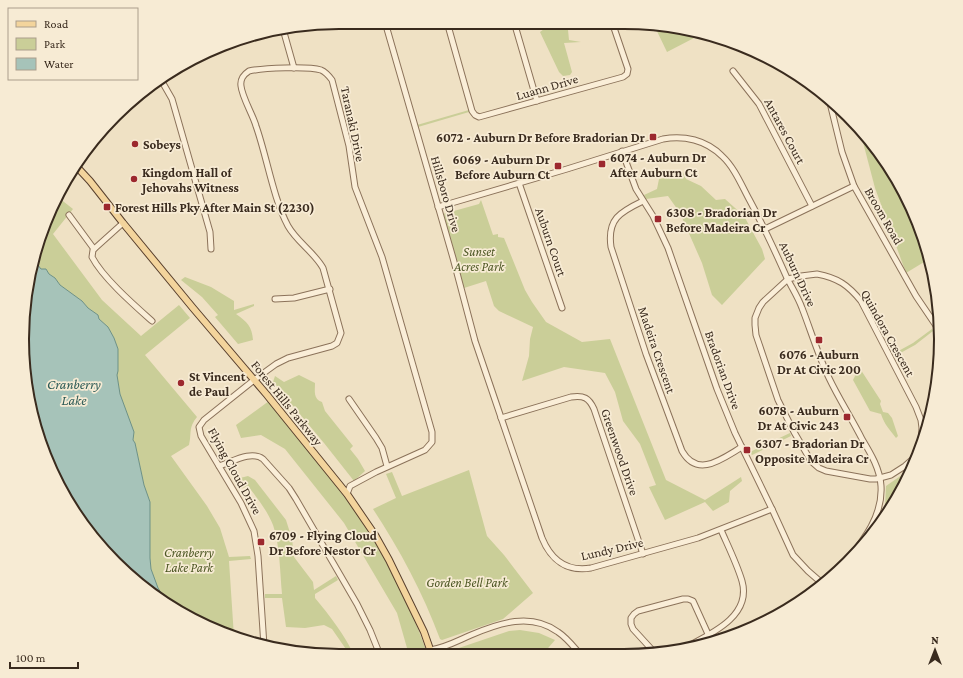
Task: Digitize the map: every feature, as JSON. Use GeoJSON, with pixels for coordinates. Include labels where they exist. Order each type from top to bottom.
{"type":"FeatureCollection","features":[{"type":"Feature","properties":{"kind":"main road","name":"Forest Hills Parkway"},"geometry":{"type":"LineString","coordinates":[[80,169],[347,494],[375,535],[389,560],[412,604],[430,649]]}},
{"type":"Feature","properties":{"kind":"street","name":"Hillsboro Drive"},"geometry":{"type":"LineString","coordinates":[[387,29],[475,341],[501,418]]}},
{"type":"Feature","properties":{"kind":"street","name":"Luann Drive"},"geometry":{"type":"LineString","coordinates":[[449,29],[473,114],[477,116],[484,116],[620,78],[627,74],[628,69],[614,29]]}},
{"type":"Feature","properties":{"kind":"street"},"geometry":{"type":"LineString","coordinates":[[516,29],[537,101]]}},
{"type":"Feature","properties":{"kind":"street"},"geometry":{"type":"LineString","coordinates":[[284,34],[294,68]]}},
{"type":"Feature","properties":{"kind":"street","name":"Taranaki Drive"},"geometry":{"type":"LineString","coordinates":[[254,380],[281,361],[332,346],[337,343],[341,335],[341,330],[325,273],[319,261],[294,234],[284,216],[258,130],[241,87],[241,80],[249,71],[294,68],[320,70],[327,74],[333,82],[349,146],[355,187],[382,257],[432,432],[432,442],[426,450],[387,466],[350,486],[347,494]]}},
{"type":"Feature","properties":{"kind":"street","name":"Antares Court"},"geometry":{"type":"LineString","coordinates":[[733,71],[759,104],[812,206]]}},
{"type":"Feature","properties":{"kind":"street"},"geometry":{"type":"LineString","coordinates":[[163,84],[172,99],[210,232],[211,248]]}},
{"type":"Feature","properties":{"kind":"street","name":"Broom Road"},"geometry":{"type":"LineString","coordinates":[[832,109],[842,152],[854,186],[916,296],[933,321]]}},
{"type":"Feature","properties":{"kind":"street","name":"Auburn Drive"},"geometry":{"type":"LineString","coordinates":[[438,207],[663,139],[690,139],[709,146],[720,154],[729,164],[765,229],[801,306],[829,378],[876,463],[880,478],[881,499],[875,518],[869,529]]}},
{"type":"Feature","properties":{"kind":"street","name":"Bradorian Drive"},"geometry":{"type":"LineString","coordinates":[[622,151],[642,201],[656,222],[668,248],[725,411],[735,434],[793,555],[808,572],[819,580]]}},
{"type":"Feature","properties":{"kind":"street","name":"Auburn Court"},"geometry":{"type":"LineString","coordinates":[[519,183],[562,308]]}},
{"type":"Feature","properties":{"kind":"street"},"geometry":{"type":"LineString","coordinates":[[765,229],[854,186]]}},
{"type":"Feature","properties":{"kind":"street","name":"Madeira Crescent"},"geometry":{"type":"LineString","coordinates":[[642,201],[623,211],[616,217],[611,231],[611,247],[646,354],[682,451],[688,459],[697,464],[706,465],[712,464],[742,447]]}},
{"type":"Feature","properties":{"kind":"street"},"geometry":{"type":"LineString","coordinates":[[69,215],[94,249]]}},
{"type":"Feature","properties":{"kind":"street"},"geometry":{"type":"LineString","coordinates":[[123,223],[94,249],[92,252],[92,257],[102,271],[133,305],[152,321]]}},
{"type":"Feature","properties":{"kind":"street","name":"Quindora Crescent"},"geometry":{"type":"LineString","coordinates":[[788,279],[810,275],[824,276],[838,280],[854,292],[861,301],[920,414],[922,425]]}},
{"type":"Feature","properties":{"kind":"street"},"geometry":{"type":"LineString","coordinates":[[788,279],[760,306],[755,321],[756,335],[778,400],[811,461],[816,466],[826,471],[870,479],[880,478]]}},
{"type":"Feature","properties":{"kind":"street"},"geometry":{"type":"LineString","coordinates":[[275,299],[294,298],[330,289]]}},
{"type":"Feature","properties":{"kind":"street","name":"Flying Cloud Drive"},"geometry":{"type":"LineString","coordinates":[[254,380],[204,420],[199,427],[201,436],[247,514],[254,531],[258,556],[264,639]]}},
{"type":"Feature","properties":{"kind":"street","name":"Greenwood Drive"},"geometry":{"type":"LineString","coordinates":[[501,418],[571,397],[582,396],[589,400],[594,410],[643,554]]}},
{"type":"Feature","properties":{"kind":"street"},"geometry":{"type":"LineString","coordinates":[[349,399],[382,448],[387,466]]}},
{"type":"Feature","properties":{"kind":"street","name":"Lundy Drive"},"geometry":{"type":"LineString","coordinates":[[501,418],[547,549],[559,562],[571,568],[584,569],[698,538],[772,509]]}},
{"type":"Feature","properties":{"kind":"street"},"geometry":{"type":"LineString","coordinates":[[219,466],[250,456],[258,456],[264,459],[289,488],[356,604],[370,630],[378,649]]}},
{"type":"Feature","properties":{"kind":"street","name":"Quindora Crescent"},"geometry":{"type":"LineString","coordinates":[[880,478],[891,475],[908,463]]}},
{"type":"Feature","properties":{"kind":"street"},"geometry":{"type":"LineString","coordinates":[[699,639],[726,624],[740,607],[744,592],[742,580],[721,530]]}},
{"type":"Feature","properties":{"kind":"street"},"geometry":{"type":"LineString","coordinates":[[650,647],[632,627],[631,618],[638,611],[683,599],[693,601],[708,634]]}},
{"type":"Feature","properties":{"kind":"street"},"geometry":{"type":"LineString","coordinates":[[438,649],[490,628],[511,621],[520,620],[538,622],[554,629],[575,649]]}},
{"type":"Feature","properties":{"kind":"green space"},"geometry":{"type":"Polygon","coordinates":[[[544,29],[571,29],[568,30],[569,40],[581,42],[564,43],[572,72],[570,75],[563,76],[559,72],[540,32],[544,29]]]}},
{"type":"Feature","properties":{"kind":"green space"},"geometry":{"type":"Polygon","coordinates":[[[657,31],[698,38],[694,38],[667,52],[657,31]]]}},
{"type":"Feature","properties":{"kind":"green space"},"geometry":{"type":"Polygon","coordinates":[[[469,110],[469,112],[418,127],[417,125],[469,110]]]}},
{"type":"Feature","properties":{"kind":"green space"},"geometry":{"type":"Polygon","coordinates":[[[863,142],[882,167],[892,184],[902,202],[918,239],[924,262],[906,273],[875,188],[863,142]]]}},
{"type":"Feature","properties":{"kind":"green space"},"geometry":{"type":"Polygon","coordinates":[[[683,172],[686,179],[701,186],[716,200],[725,199],[744,216],[762,249],[765,259],[722,305],[712,295],[702,263],[680,213],[668,196],[646,199],[644,195],[657,189],[659,179],[677,176],[683,172]]]}},
{"type":"Feature","properties":{"kind":"green space","name":"Cranberry Lake Park"},"geometry":{"type":"Polygon","coordinates":[[[62,200],[73,209],[53,234],[102,300],[141,336],[179,305],[190,318],[145,355],[197,417],[191,428],[189,445],[171,456],[207,506],[220,528],[229,557],[250,556],[251,559],[229,561],[234,631],[202,617],[167,597],[158,589],[151,569],[150,502],[144,485],[135,443],[133,440],[134,435],[120,394],[117,375],[118,349],[114,338],[108,327],[99,319],[98,315],[60,285],[46,269],[41,269],[38,266],[45,239],[62,200]]]}},
{"type":"Feature","properties":{"kind":"green space","name":"Sunset Acres Park"},"geometry":{"type":"Polygon","coordinates":[[[481,200],[493,235],[498,234],[498,237],[504,238],[525,290],[546,322],[582,342],[610,339],[666,480],[705,500],[741,477],[742,481],[730,491],[729,502],[713,511],[705,502],[665,520],[649,487],[656,485],[640,444],[623,421],[615,392],[605,373],[564,367],[522,381],[529,356],[530,339],[533,327],[499,311],[494,306],[486,281],[464,288],[443,214],[479,204],[481,200]]]}},
{"type":"Feature","properties":{"kind":"green space"},"geometry":{"type":"Polygon","coordinates":[[[185,277],[211,287],[234,301],[234,310],[254,304],[254,306],[236,314],[248,325],[253,340],[238,344],[215,317],[218,315],[202,297],[181,280],[185,277]]]}},
{"type":"Feature","properties":{"kind":"green space"},"geometry":{"type":"Polygon","coordinates":[[[932,329],[933,331],[915,345],[895,356],[893,354],[913,343],[932,329]]]}},
{"type":"Feature","properties":{"kind":"green space"},"geometry":{"type":"Polygon","coordinates":[[[857,364],[881,401],[880,404],[883,412],[888,413],[892,418],[898,436],[896,438],[885,424],[881,414],[870,411],[853,380],[855,376],[852,368],[857,364]]]}},
{"type":"Feature","properties":{"kind":"green space"},"geometry":{"type":"Polygon","coordinates":[[[299,375],[315,383],[317,399],[322,402],[325,411],[353,446],[350,449],[365,471],[354,481],[273,382],[275,376],[284,382],[299,375]]]}},
{"type":"Feature","properties":{"kind":"green space"},"geometry":{"type":"Polygon","coordinates":[[[269,401],[328,472],[369,528],[402,587],[426,649],[407,649],[397,613],[344,523],[285,449],[261,435],[241,438],[236,425],[269,401]]]}},
{"type":"Feature","properties":{"kind":"green space"},"geometry":{"type":"Polygon","coordinates":[[[790,433],[791,436],[752,455],[750,452],[790,433]]]}},
{"type":"Feature","properties":{"kind":"green space","name":"Gorden Bell Park"},"geometry":{"type":"Polygon","coordinates":[[[469,470],[487,536],[504,555],[533,593],[503,619],[442,640],[440,639],[410,572],[373,509],[396,498],[386,474],[392,472],[402,496],[469,470]]]}},
{"type":"Feature","properties":{"kind":"green space"},"geometry":{"type":"Polygon","coordinates":[[[903,474],[885,506],[886,486],[903,474]]]}},
{"type":"Feature","properties":{"kind":"green space"},"geometry":{"type":"Polygon","coordinates":[[[248,476],[255,480],[286,520],[292,539],[294,557],[313,582],[314,590],[336,576],[338,580],[315,594],[315,598],[336,625],[351,649],[346,649],[332,629],[324,625],[305,628],[286,627],[282,598],[265,598],[265,594],[282,594],[275,533],[273,525],[262,504],[248,486],[240,489],[236,479],[248,476]]]}},
{"type":"Feature","properties":{"kind":"green space"},"geometry":{"type":"Polygon","coordinates":[[[520,630],[539,633],[555,640],[547,649],[456,649],[509,631],[520,630]]]}},
{"type":"Feature","properties":{"kind":"water","name":"Cranberry Lake"},"geometry":{"type":"Polygon","coordinates":[[[38,266],[41,269],[46,269],[60,285],[98,315],[99,319],[108,327],[114,338],[118,349],[117,375],[120,394],[134,432],[133,440],[135,443],[144,485],[150,502],[151,569],[161,593],[120,558],[93,528],[81,511],[61,476],[45,439],[35,399],[29,339],[32,299],[38,266]]]}},
{"type":"Feature","properties":{"kind":"place","name":"6072 - Auburn Dr Before Bradorian Dr"},"geometry":{"type":"Point","coordinates":[653,137]}},
{"type":"Feature","properties":{"kind":"place","name":"Sobeys"},"geometry":{"type":"Point","coordinates":[135,144]}},
{"type":"Feature","properties":{"kind":"place","name":"6074 - Auburn Dr After Auburn Ct"},"geometry":{"type":"Point","coordinates":[602,164]}},
{"type":"Feature","properties":{"kind":"place","name":"6069 - Auburn Dr Before Auburn Ct"},"geometry":{"type":"Point","coordinates":[558,166]}},
{"type":"Feature","properties":{"kind":"place","name":"Kingdom Hall of Jehovahs Witness"},"geometry":{"type":"Point","coordinates":[134,179]}},
{"type":"Feature","properties":{"kind":"place","name":"Forest Hills Pky After Main St (2230)"},"geometry":{"type":"Point","coordinates":[107,207]}},
{"type":"Feature","properties":{"kind":"place","name":"6308 - Bradorian Dr Before Madeira Cr"},"geometry":{"type":"Point","coordinates":[658,219]}},
{"type":"Feature","properties":{"kind":"place","name":"6076 - Auburn Dr At Civic 200"},"geometry":{"type":"Point","coordinates":[819,340]}},
{"type":"Feature","properties":{"kind":"place","name":"St Vincent de Paul"},"geometry":{"type":"Point","coordinates":[181,383]}},
{"type":"Feature","properties":{"kind":"place","name":"6078 - Auburn Dr At Civic 243"},"geometry":{"type":"Point","coordinates":[847,417]}},
{"type":"Feature","properties":{"kind":"place","name":"6307 - Bradorian Dr Opposite Madeira Cr"},"geometry":{"type":"Point","coordinates":[747,450]}},
{"type":"Feature","properties":{"kind":"place","name":"6709 - Flying Cloud Dr Before Nestor Cr"},"geometry":{"type":"Point","coordinates":[261,542]}}]}
